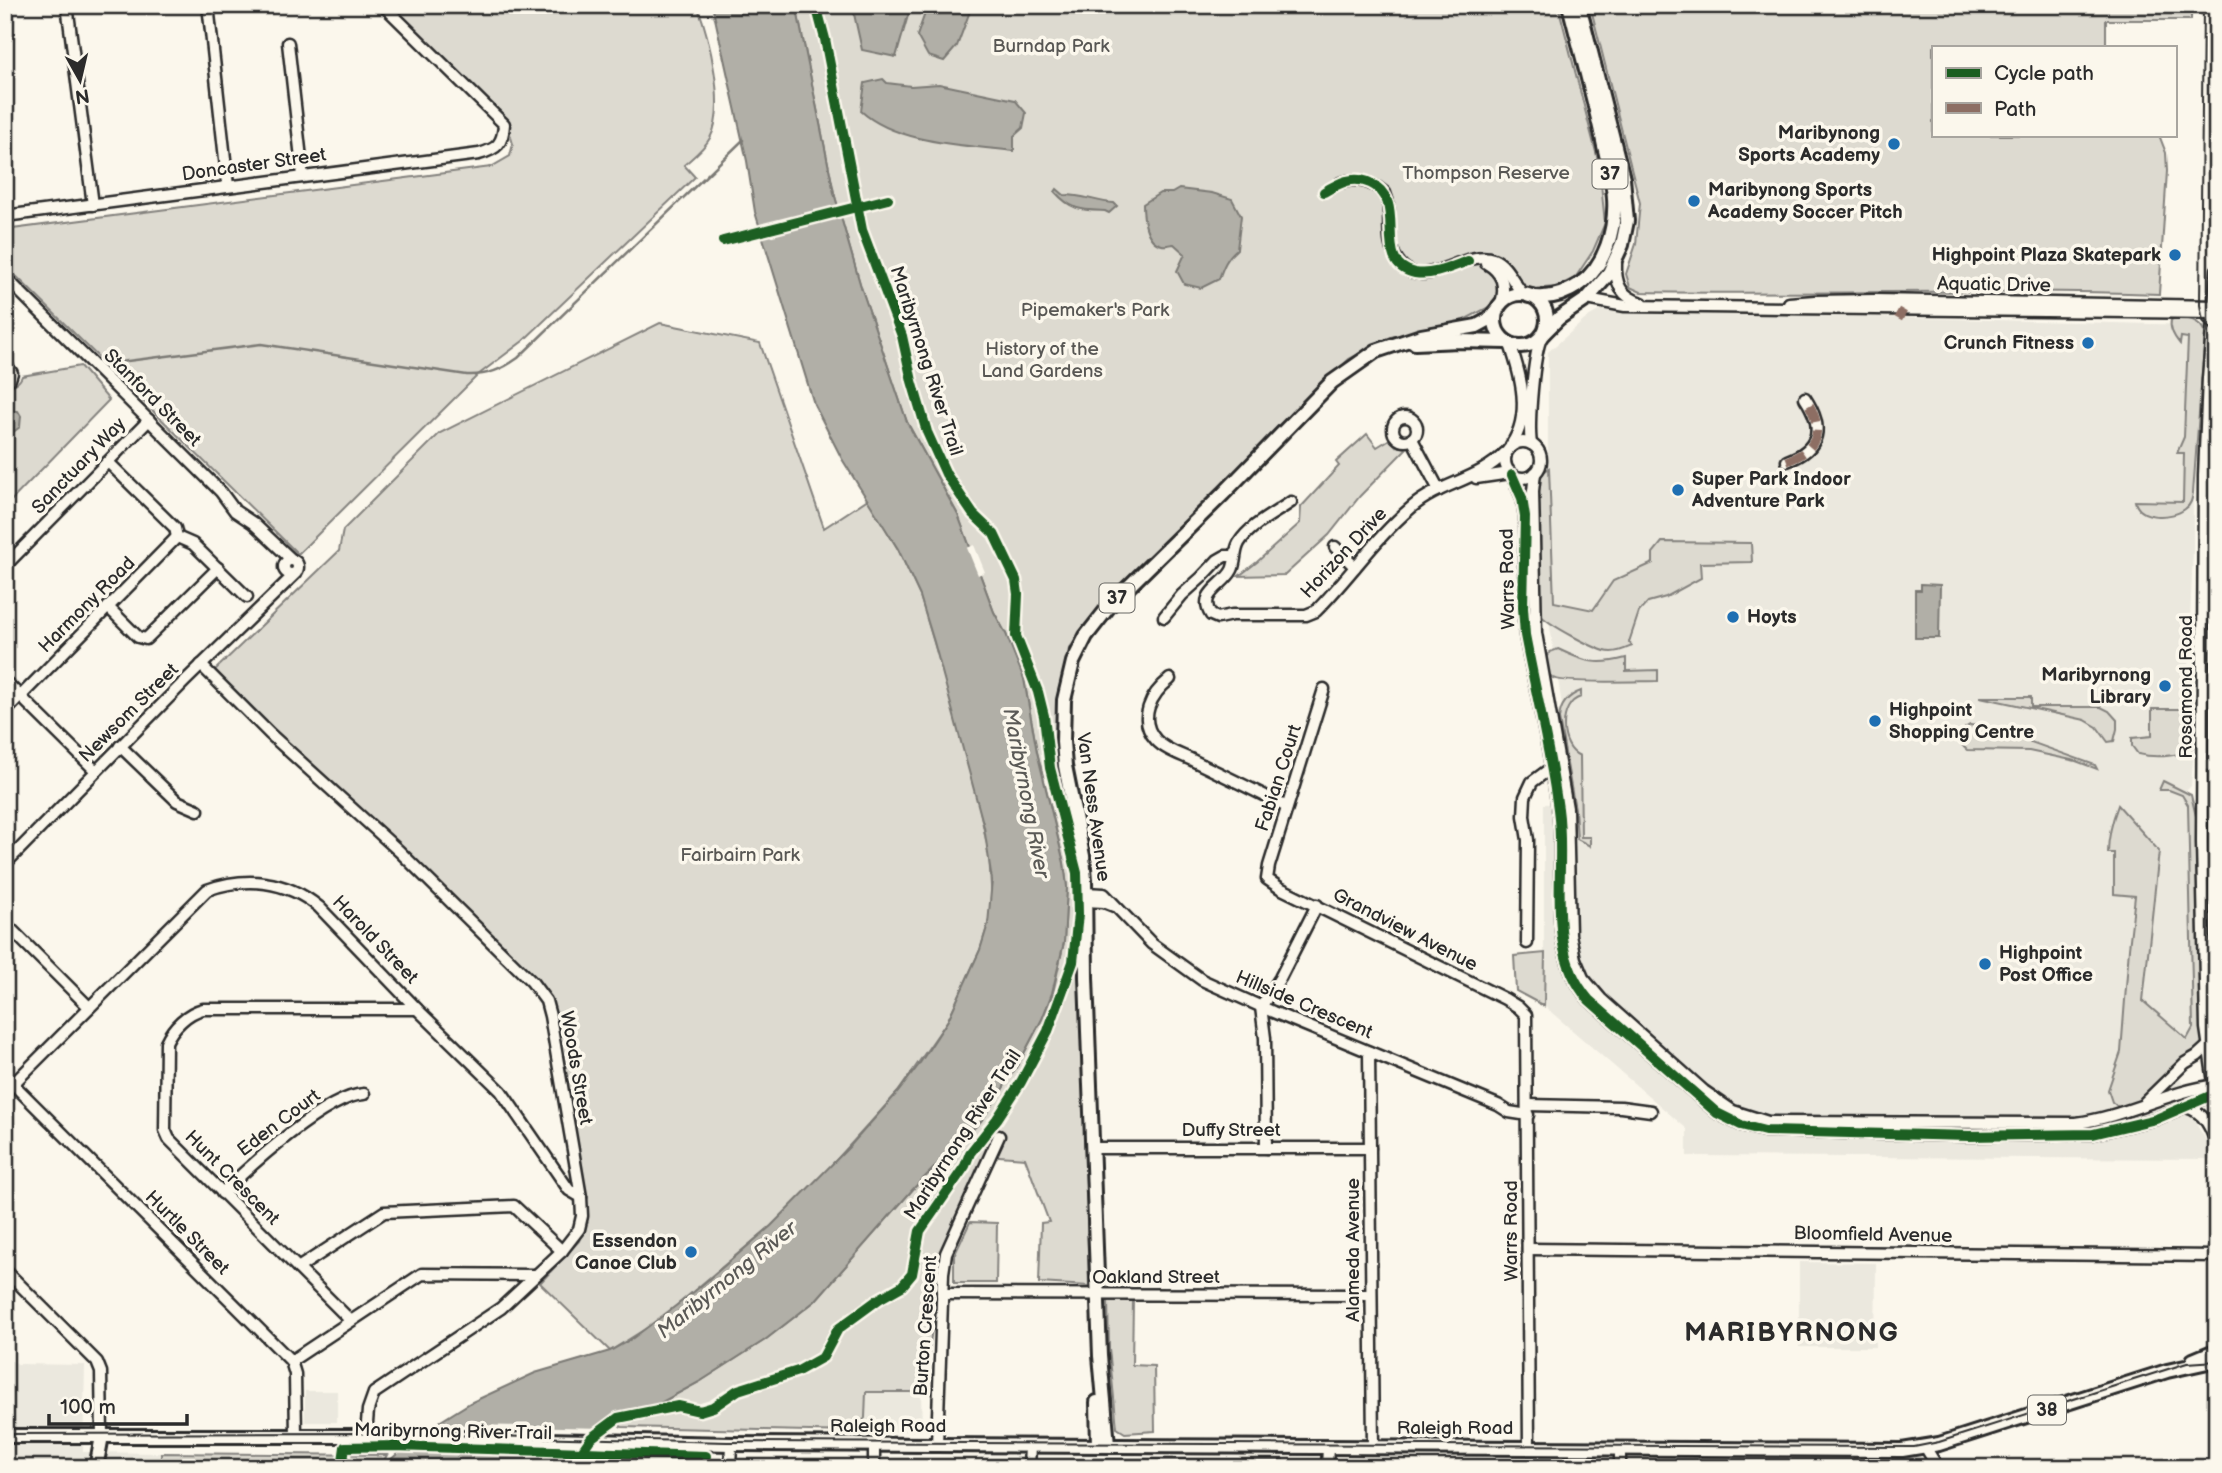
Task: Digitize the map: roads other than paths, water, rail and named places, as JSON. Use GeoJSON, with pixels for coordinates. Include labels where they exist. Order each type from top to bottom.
{"type":"FeatureCollection","features":[{"type":"Feature","properties":{"kind":"main road","name":"37"},"geometry":{"type":"LineString","coordinates":[[1499,306],[1514,295],[1543,298],[1558,296],[1584,281],[1602,256],[1613,223],[1612,184],[1569,5]]}},
{"type":"Feature","properties":{"kind":"main road","name":"37"},"geometry":{"type":"LineString","coordinates":[[1508,343],[1531,345],[1559,318],[1587,299],[1608,275],[1627,220],[1626,193],[1579,5]]}},
{"type":"Feature","properties":{"kind":"main road"},"geometry":{"type":"LineString","coordinates":[[1527,295],[1542,304],[1545,311],[1546,326],[1543,335]]}},
{"type":"Feature","properties":{"kind":"main road"},"geometry":{"type":"LineString","coordinates":[[1499,306],[1495,327],[1508,343]]}},
{"type":"Feature","properties":{"kind":"main road","name":"Van Ness Avenue"},"geometry":{"type":"LineString","coordinates":[[1103,1446],[1083,856],[1065,766],[1063,742],[1064,700],[1068,680],[1079,649],[1111,604],[1223,494],[1314,398],[1369,355],[1390,344],[1434,332],[1483,324],[1499,306]]}},
{"type":"Feature","properties":{"kind":"main road","name":"Van Ness Avenue"},"geometry":{"type":"LineString","coordinates":[[1344,373],[1391,350],[1416,343],[1508,343]]}},
{"type":"Feature","properties":{"kind":"main road","name":"Raleigh Road"},"geometry":{"type":"LineString","coordinates":[[5,1436],[406,1436],[731,1444],[1902,1450],[1926,1448],[2167,1371],[2217,1350]]}},
{"type":"Feature","properties":{"kind":"main road","name":"Raleigh Road"},"geometry":{"type":"LineString","coordinates":[[2167,1371],[2217,1360]]}},
{"type":"Feature","properties":{"kind":"main road"},"geometry":{"type":"LineString","coordinates":[[96,1468],[102,1437]]}},
{"type":"Feature","properties":{"kind":"street"},"geometry":{"type":"LineString","coordinates":[[67,5],[93,205]]}},
{"type":"Feature","properties":{"kind":"street"},"geometry":{"type":"LineString","coordinates":[[208,5],[228,186]]}},
{"type":"Feature","properties":{"kind":"street","name":"Doncaster Street"},"geometry":{"type":"LineString","coordinates":[[5,216],[479,154],[496,149],[503,139],[504,124],[383,5]]}},
{"type":"Feature","properties":{"kind":"street"},"geometry":{"type":"LineString","coordinates":[[288,43],[303,176]]}},
{"type":"Feature","properties":{"kind":"street"},"geometry":{"type":"LineString","coordinates":[[1340,183],[1363,180],[1385,193],[1390,209],[1391,245],[1397,260],[1406,270],[1431,273],[1484,257],[1497,261],[1507,271],[1513,283],[1527,295]]}},
{"type":"Feature","properties":{"kind":"street","name":"Aquatic Drive"},"geometry":{"type":"LineString","coordinates":[[1616,258],[1616,280],[1622,293],[1633,301],[1650,306]]}},
{"type":"Feature","properties":{"kind":"street"},"geometry":{"type":"LineString","coordinates":[[1468,261],[1482,261],[1499,272],[1503,284],[1499,306]]}},
{"type":"Feature","properties":{"kind":"street","name":"Rosamond Road"},"geometry":{"type":"LineString","coordinates":[[2216,1092],[2205,1009],[2202,842],[2205,442],[2217,270]]}},
{"type":"Feature","properties":{"kind":"street","name":"Stanford Street"},"geometry":{"type":"LineString","coordinates":[[5,277],[222,492],[234,511],[248,519],[274,544],[287,565],[298,564],[296,573]]}},
{"type":"Feature","properties":{"kind":"street","name":"Aquatic Drive"},"geometry":{"type":"LineString","coordinates":[[1587,299],[1625,306],[1771,307],[1900,314],[2215,310]]}},
{"type":"Feature","properties":{"kind":"street","name":"Aquatic Drive"},"geometry":{"type":"LineString","coordinates":[[1771,307],[1803,301],[1839,300],[2215,310]]}},
{"type":"Feature","properties":{"kind":"street"},"geometry":{"type":"LineString","coordinates":[[1531,444],[1536,357],[1543,335]]}},
{"type":"Feature","properties":{"kind":"street"},"geometry":{"type":"LineString","coordinates":[[1507,451],[1519,442],[1531,444],[1538,450],[1541,460],[1535,473],[1524,478],[1511,474],[1505,464],[1507,451],[1519,429],[1523,402],[1518,370],[1508,343]]}},
{"type":"Feature","properties":{"kind":"street"},"geometry":{"type":"LineString","coordinates":[[5,363],[12,373],[6,381]]}},
{"type":"Feature","properties":{"kind":"street"},"geometry":{"type":"LineString","coordinates":[[1787,461],[1806,451],[1817,435],[1816,420],[1805,398]]}},
{"type":"Feature","properties":{"kind":"street","name":"Sanctuary Way"},"geometry":{"type":"LineString","coordinates":[[5,566],[149,420]]}},
{"type":"Feature","properties":{"kind":"street"},"geometry":{"type":"LineString","coordinates":[[1412,439],[1439,490]]}},
{"type":"Feature","properties":{"kind":"street"},"geometry":{"type":"LineString","coordinates":[[2205,442],[2217,442]]}},
{"type":"Feature","properties":{"kind":"street","name":"Horizon Drive"},"geometry":{"type":"LineString","coordinates":[[1291,502],[1248,533],[1235,553],[1231,571],[1209,596],[1208,610],[1215,617],[1311,614],[1413,506],[1439,490],[1485,470],[1507,451]]}},
{"type":"Feature","properties":{"kind":"street"},"geometry":{"type":"LineString","coordinates":[[108,462],[175,528],[177,537],[193,544],[247,597]]}},
{"type":"Feature","properties":{"kind":"street","name":"Warrs Road"},"geometry":{"type":"LineString","coordinates":[[1535,473],[1533,492],[1536,633],[1554,765]]}},
{"type":"Feature","properties":{"kind":"street","name":"Horizon Drive"},"geometry":{"type":"LineString","coordinates":[[1439,490],[1470,480],[1511,474]]}},
{"type":"Feature","properties":{"kind":"street","name":"Warrs Road"},"geometry":{"type":"LineString","coordinates":[[1511,474],[1524,509],[1525,635],[1554,765]]}},
{"type":"Feature","properties":{"kind":"street","name":"Harmony Road"},"geometry":{"type":"LineString","coordinates":[[5,712],[177,537]]}},
{"type":"Feature","properties":{"kind":"street"},"geometry":{"type":"LineString","coordinates":[[1335,547],[1355,567]]}},
{"type":"Feature","properties":{"kind":"street","name":"Horizon Drive"},"geometry":{"type":"LineString","coordinates":[[1164,617],[1182,594],[1221,557],[1235,553]]}},
{"type":"Feature","properties":{"kind":"street","name":"Newsom Street"},"geometry":{"type":"LineString","coordinates":[[278,589],[287,565]]}},
{"type":"Feature","properties":{"kind":"street"},"geometry":{"type":"LineString","coordinates":[[108,607],[138,637],[146,639],[218,568]]}},
{"type":"Feature","properties":{"kind":"street","name":"Newsom Street"},"geometry":{"type":"LineString","coordinates":[[7,859],[296,573]]}},
{"type":"Feature","properties":{"kind":"street"},"geometry":{"type":"LineString","coordinates":[[2204,609],[2217,609]]}},
{"type":"Feature","properties":{"kind":"street","name":"Woods Street"},"geometry":{"type":"LineString","coordinates":[[201,665],[270,734],[399,851],[532,982],[546,1002],[581,1197],[582,1216],[579,1229],[562,1251],[501,1308],[374,1393],[368,1410],[366,1436]]}},
{"type":"Feature","properties":{"kind":"street"},"geometry":{"type":"LineString","coordinates":[[1170,680],[1156,691],[1148,705],[1147,722],[1154,737],[1174,752],[1287,807]]}},
{"type":"Feature","properties":{"kind":"street"},"geometry":{"type":"LineString","coordinates":[[5,681],[96,771]]}},
{"type":"Feature","properties":{"kind":"street","name":"Fabian Court"},"geometry":{"type":"LineString","coordinates":[[1267,879],[1324,689]]}},
{"type":"Feature","properties":{"kind":"street"},"geometry":{"type":"LineString","coordinates":[[120,746],[177,801],[198,810]]}},
{"type":"Feature","properties":{"kind":"street"},"geometry":{"type":"LineString","coordinates":[[2204,770],[2217,764]]}},
{"type":"Feature","properties":{"kind":"street"},"geometry":{"type":"LineString","coordinates":[[1527,943],[1528,840],[1524,816],[1525,797],[1532,782],[1554,765]]}},
{"type":"Feature","properties":{"kind":"street"},"geometry":{"type":"LineString","coordinates":[[1554,765],[1560,825],[1562,941],[1572,976],[1584,994],[1600,1010],[1709,1106],[1728,1119],[1752,1129],[1778,1132],[1988,1136],[2093,1134],[2140,1124],[2186,1107],[2216,1092]]}},
{"type":"Feature","properties":{"kind":"street"},"geometry":{"type":"LineString","coordinates":[[1554,765],[1569,823],[1570,935],[1579,971],[1601,999],[1704,1091],[1733,1111],[1758,1121],[1778,1123],[2086,1122],[2136,1109],[2183,1090],[2216,1092]]}},
{"type":"Feature","properties":{"kind":"street"},"geometry":{"type":"LineString","coordinates":[[2204,770],[2217,772]]}},
{"type":"Feature","properties":{"kind":"street","name":"Grandview Avenue"},"geometry":{"type":"LineString","coordinates":[[1267,879],[1505,999],[1526,1015]]}},
{"type":"Feature","properties":{"kind":"street","name":"Harold Street"},"geometry":{"type":"LineString","coordinates":[[9,1080],[89,1007],[207,890],[259,881],[289,889],[319,907],[501,1091],[569,1190],[581,1197]]}},
{"type":"Feature","properties":{"kind":"street","name":"Hillside Crescent"},"geometry":{"type":"LineString","coordinates":[[1085,897],[1114,906],[1152,944],[1194,975],[1268,1010],[1498,1105],[1509,1112],[1528,1109],[1620,1107],[1651,1111]]}},
{"type":"Feature","properties":{"kind":"street"},"geometry":{"type":"LineString","coordinates":[[1266,1148],[1265,1038],[1268,1010],[1280,978],[1317,905]]}},
{"type":"Feature","properties":{"kind":"street"},"geometry":{"type":"LineString","coordinates":[[5,923],[89,1007]]}},
{"type":"Feature","properties":{"kind":"street","name":"Hunt Crescent"},"geometry":{"type":"LineString","coordinates":[[350,1320],[174,1146],[166,1134],[164,1049],[170,1034],[179,1024],[194,1012],[212,1008],[417,1009]]}},
{"type":"Feature","properties":{"kind":"street","name":"Warrs Road"},"geometry":{"type":"LineString","coordinates":[[1526,1015],[1529,1448]]}},
{"type":"Feature","properties":{"kind":"street"},"geometry":{"type":"LineString","coordinates":[[2136,1109],[2185,1063],[2208,1046]]}},
{"type":"Feature","properties":{"kind":"street","name":"Alameda Avenue"},"geometry":{"type":"LineString","coordinates":[[1369,1052],[1373,1447]]}},
{"type":"Feature","properties":{"kind":"street","name":"Hurtle Street"},"geometry":{"type":"LineString","coordinates":[[9,1080],[291,1361]]}},
{"type":"Feature","properties":{"kind":"street","name":"Eden Court"},"geometry":{"type":"LineString","coordinates":[[222,1193],[268,1150],[337,1102],[355,1094],[364,1094]]}},
{"type":"Feature","properties":{"kind":"street"},"geometry":{"type":"LineString","coordinates":[[2186,1107],[2202,1116],[2217,1147]]}},
{"type":"Feature","properties":{"kind":"street","name":"Burton Crescent"},"geometry":{"type":"LineString","coordinates":[[937,1445],[946,1252],[999,1136]]}},
{"type":"Feature","properties":{"kind":"street","name":"Duffy Street"},"geometry":{"type":"LineString","coordinates":[[1092,1148],[1370,1148]]}},
{"type":"Feature","properties":{"kind":"street"},"geometry":{"type":"LineString","coordinates":[[298,1268],[384,1212],[514,1206],[562,1251]]}},
{"type":"Feature","properties":{"kind":"street","name":"Bloomfield Avenue"},"geometry":{"type":"LineString","coordinates":[[1528,1249],[2217,1256]]}},
{"type":"Feature","properties":{"kind":"street"},"geometry":{"type":"LineString","coordinates":[[5,1270],[97,1362],[101,1372],[102,1437]]}},
{"type":"Feature","properties":{"kind":"street"},"geometry":{"type":"LineString","coordinates":[[296,1436],[295,1374],[291,1361],[350,1320],[422,1273],[534,1275]]}},
{"type":"Feature","properties":{"kind":"street","name":"Oakland Street"},"geometry":{"type":"LineString","coordinates":[[942,1294],[1371,1295]]}},
{"type":"Feature","properties":{"kind":"street"},"geometry":{"type":"LineString","coordinates":[[730,1468],[731,1444]]}},
{"type":"Feature","properties":{"kind":"street"},"geometry":{"type":"LineString","coordinates":[[874,1445],[874,1468]]}},
{"type":"Feature","properties":{"kind":"street"},"geometry":{"type":"LineString","coordinates":[[1029,1468],[1030,1446]]}},
{"type":"Feature","properties":{"kind":"street"},"geometry":{"type":"LineString","coordinates":[[1327,1468],[1328,1446]]}},
{"type":"Feature","properties":{"kind":"street"},"geometry":{"type":"LineString","coordinates":[[1619,1468],[1620,1448]]}},
{"type":"Feature","properties":{"kind":"street"},"geometry":{"type":"LineString","coordinates":[[1926,1448],[1938,1468]]}},
{"type":"Feature","properties":{"kind":"street"},"geometry":{"type":"LineString","coordinates":[[616,1468],[630,1468]]}},
{"type":"Feature","properties":{"kind":"water","name":"Maribyrnong River"},"geometry":{"type":"Polygon","coordinates":[[[712,5],[796,5],[834,193],[861,287],[907,422],[958,515],[994,612],[1024,679],[1037,752],[1064,863],[1067,887],[1064,942],[1052,993],[1042,1019],[1020,1061],[981,1121],[914,1188],[815,1301],[765,1340],[701,1381],[651,1408],[639,1413],[627,1412],[617,1416],[559,1455],[556,1461],[536,1468],[381,1468],[420,1434],[470,1403],[535,1373],[610,1351],[633,1338],[689,1296],[771,1226],[850,1146],[918,1066],[948,1020],[980,950],[988,924],[992,880],[984,827],[934,642],[920,596],[898,549],[842,459],[814,404],[755,212],[747,161],[712,5]]]}},
{"type":"Feature","properties":{"kind":"water"},"geometry":{"type":"Polygon","coordinates":[[[852,5],[911,5],[896,57],[862,50],[852,5]]]}},
{"type":"Feature","properties":{"kind":"water"},"geometry":{"type":"Polygon","coordinates":[[[925,5],[967,5],[970,11],[957,46],[944,61],[928,56],[917,36],[925,5]]]}},
{"type":"Feature","properties":{"kind":"water"},"geometry":{"type":"Polygon","coordinates":[[[883,79],[887,83],[911,86],[939,84],[1015,100],[1026,113],[1023,128],[1014,136],[1014,151],[913,137],[876,122],[861,111],[865,83],[883,79]]]}},
{"type":"Feature","properties":{"kind":"water"},"geometry":{"type":"Polygon","coordinates":[[[1057,189],[1064,195],[1114,203],[1117,206],[1109,213],[1078,208],[1061,198],[1055,192],[1057,189]]]}},
{"type":"Feature","properties":{"kind":"water"},"geometry":{"type":"Polygon","coordinates":[[[1179,189],[1212,193],[1232,199],[1241,216],[1237,249],[1226,262],[1219,279],[1201,288],[1184,284],[1177,271],[1185,254],[1174,244],[1156,243],[1149,234],[1145,221],[1143,204],[1160,193],[1172,193],[1179,189]]]}},
{"type":"Feature","properties":{"kind":"water"},"geometry":{"type":"Polygon","coordinates":[[[18,411],[21,416],[20,427],[5,438],[5,413],[18,411]]]}},
{"type":"Feature","properties":{"kind":"water"},"geometry":{"type":"Polygon","coordinates":[[[1921,584],[1940,585],[1939,638],[1915,638],[1915,590],[1921,590],[1921,584]]]}},
{"type":"Feature","properties":{"kind":"waterway"},"geometry":{"type":"LineString","coordinates":[[104,364],[261,344],[467,375],[494,371],[518,358],[743,140]]}},
{"type":"Feature","properties":{"kind":"tram line"},"geometry":{"type":"LineString","coordinates":[[2203,5],[2200,305],[2203,321],[2217,336]]}},
{"type":"Feature","properties":{"kind":"tram line"},"geometry":{"type":"LineString","coordinates":[[5,1434],[366,1433],[727,1442],[1914,1447],[1939,1442],[2187,1363],[2217,1361]]}},
{"type":"Feature","properties":{"kind":"place","name":"Maribynong Sports Academy"},"geometry":{"type":"Point","coordinates":[1894,144]}},
{"type":"Feature","properties":{"kind":"place","name":"Maribynong Sports Academy Soccer Pitch"},"geometry":{"type":"Point","coordinates":[1694,201]}},
{"type":"Feature","properties":{"kind":"place","name":"Highpoint Plaza Skatepark"},"geometry":{"type":"Point","coordinates":[2175,255]}},
{"type":"Feature","properties":{"kind":"place","name":"Crunch Fitness"},"geometry":{"type":"Point","coordinates":[2088,343]}},
{"type":"Feature","properties":{"kind":"place","name":"Super Park Indoor Adventure Park"},"geometry":{"type":"Point","coordinates":[1678,490]}},
{"type":"Feature","properties":{"kind":"place","name":"Hoyts"},"geometry":{"type":"Point","coordinates":[1733,617]}},
{"type":"Feature","properties":{"kind":"place","name":"Maribyrnong Library"},"geometry":{"type":"Point","coordinates":[2165,686]}},
{"type":"Feature","properties":{"kind":"place","name":"Highpoint Shopping Centre"},"geometry":{"type":"Point","coordinates":[1875,721]}},
{"type":"Feature","properties":{"kind":"place","name":"Highpoint Post Office"},"geometry":{"type":"Point","coordinates":[1985,964]}},
{"type":"Feature","properties":{"kind":"place","name":"Essendon Canoe Club"},"geometry":{"type":"Point","coordinates":[691,1252]}},
{"type":"Feature","properties":{"kind":"district","name":"MARIBYRNONG"},"geometry":{"type":"Point","coordinates":[1792,1333]}},
{"type":"Feature","properties":{"kind":"park label","name":"Burndap Park"},"geometry":{"type":"Point","coordinates":[1051,46]}},
{"type":"Feature","properties":{"kind":"park label","name":"Thompson Reserve"},"geometry":{"type":"Point","coordinates":[1486,173]}},
{"type":"Feature","properties":{"kind":"park label","name":"Pipemaker's Park"},"geometry":{"type":"Point","coordinates":[1095,310]}},
{"type":"Feature","properties":{"kind":"park label","name":"History of the Land Gardens"},"geometry":{"type":"Point","coordinates":[1042,360]}},
{"type":"Feature","properties":{"kind":"park label","name":"Fairbairn Park"},"geometry":{"type":"Point","coordinates":[740,855]}}]}
